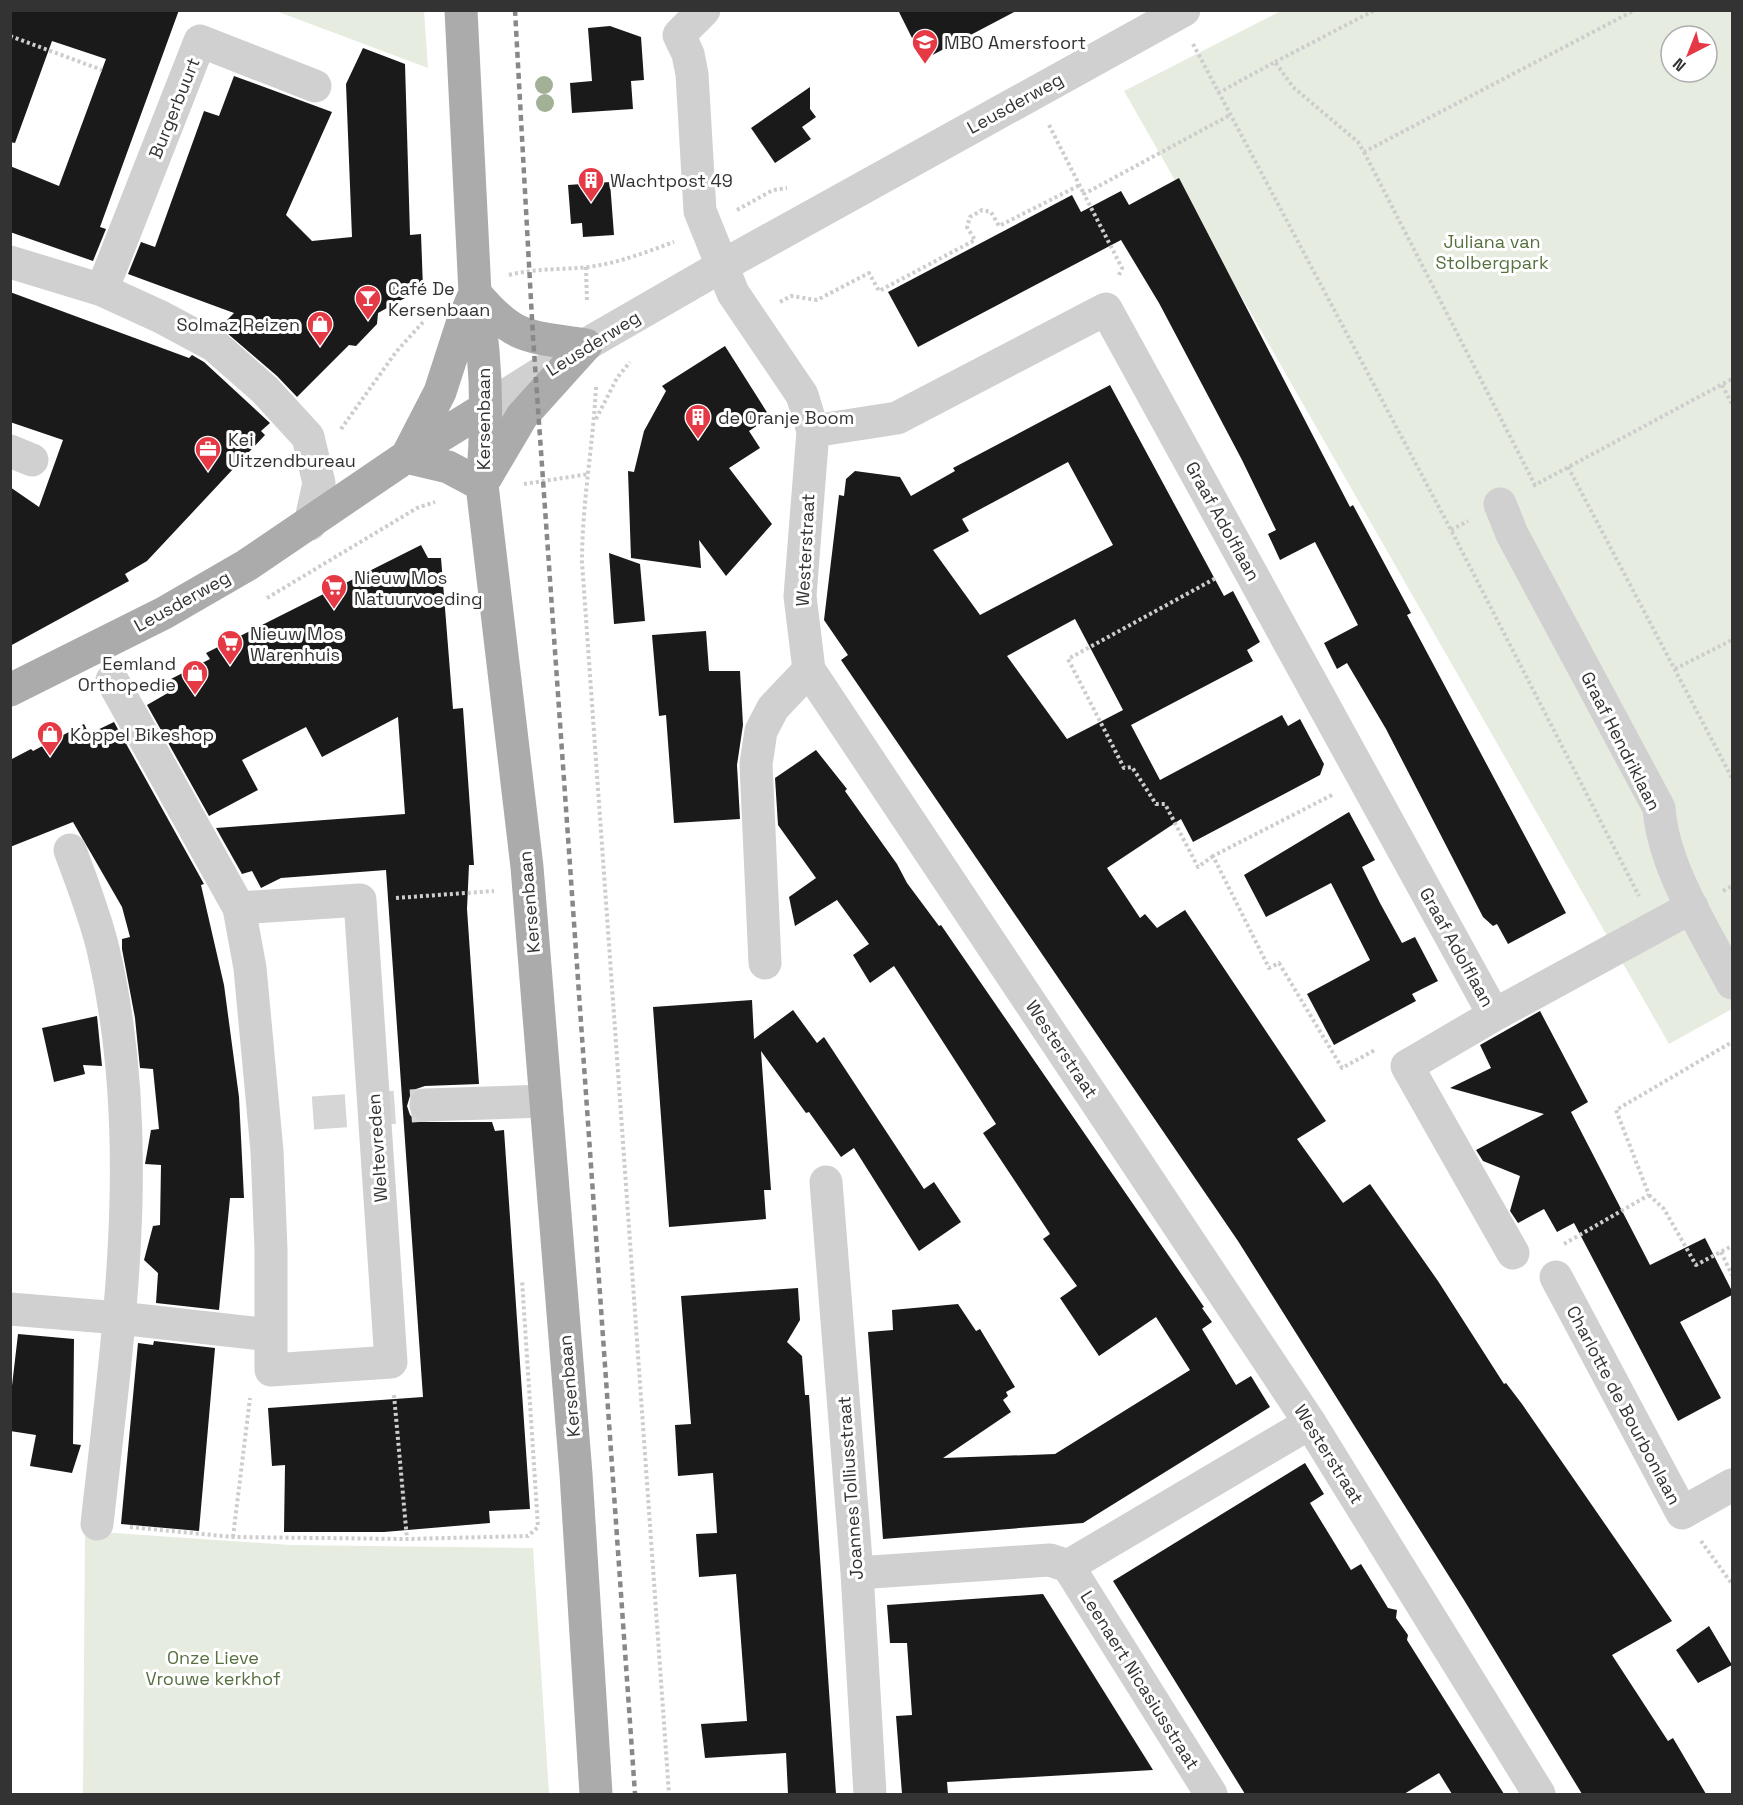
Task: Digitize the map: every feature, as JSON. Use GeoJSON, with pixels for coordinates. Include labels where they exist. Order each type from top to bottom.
{"type":"FeatureCollection","features":[{"type":"Feature","properties":{"kind":"main road","name":"Kersenbaan"},"geometry":{"type":"LineString","coordinates":[[461,10],[475,293],[483,335],[485,454],[482,489],[529,889],[576,1474],[596,1794]]}},
{"type":"Feature","properties":{"kind":"main road"},"geometry":{"type":"LineString","coordinates":[[475,293],[504,325],[518,334],[586,345],[522,416],[482,489],[448,467],[406,457],[440,392],[462,324],[475,293]]}},
{"type":"Feature","properties":{"kind":"main road","name":"Leusderweg"},"geometry":{"type":"LineString","coordinates":[[10,690],[164,613],[247,565],[406,457],[484,409]]}},
{"type":"Feature","properties":{"kind":"street","name":"Westerstraat"},"geometry":{"type":"LineString","coordinates":[[704,10],[679,34],[688,54],[692,74],[700,211],[734,293],[802,395],[813,431],[800,596],[809,670],[1310,1423],[1539,1794]]}},
{"type":"Feature","properties":{"kind":"street","name":"Leusderweg"},"geometry":{"type":"LineString","coordinates":[[484,409],[586,345],[722,266],[1181,12]]}},
{"type":"Feature","properties":{"kind":"street","name":"Burgerbuurt"},"geometry":{"type":"LineString","coordinates":[[102,290],[201,41],[315,86]]}},
{"type":"Feature","properties":{"kind":"street"},"geometry":{"type":"LineString","coordinates":[[10,262],[102,290],[161,316],[215,346],[265,390],[308,437],[319,483],[310,524]]}},
{"type":"Feature","properties":{"kind":"street"},"geometry":{"type":"LineString","coordinates":[[813,431],[897,418],[1106,309]]}},
{"type":"Feature","properties":{"kind":"street","name":"Graaf Adolflaan"},"geometry":{"type":"LineString","coordinates":[[1106,309],[1494,1014]]}},
{"type":"Feature","properties":{"kind":"street","name":"Graaf Hendriklaan"},"geometry":{"type":"LineString","coordinates":[[1500,504],[1512,534],[1659,808],[1660,833],[1692,907],[1732,983]]}},
{"type":"Feature","properties":{"kind":"street"},"geometry":{"type":"LineString","coordinates":[[765,963],[757,753],[761,730],[773,708],[809,670]]}},
{"type":"Feature","properties":{"kind":"street"},"geometry":{"type":"LineString","coordinates":[[112,680],[239,908],[252,989],[267,1151],[271,1250],[271,1370],[392,1362]]}},
{"type":"Feature","properties":{"kind":"street"},"geometry":{"type":"LineString","coordinates":[[70,850],[88,898],[103,950],[119,1039],[126,1118],[120,1318],[97,1524]]}},
{"type":"Feature","properties":{"kind":"street"},"geometry":{"type":"LineString","coordinates":[[239,908],[360,900]]}},
{"type":"Feature","properties":{"kind":"street","name":"Weltevreden"},"geometry":{"type":"LineString","coordinates":[[360,900],[392,1362]]}},
{"type":"Feature","properties":{"kind":"street","name":"Graaf Adolflaan"},"geometry":{"type":"LineString","coordinates":[[1407,1066],[1494,1014],[1692,907]]}},
{"type":"Feature","properties":{"kind":"street"},"geometry":{"type":"LineString","coordinates":[[1407,1066],[1513,1253]]}},
{"type":"Feature","properties":{"kind":"street"},"geometry":{"type":"LineString","coordinates":[[426,1105],[546,1101]]}},
{"type":"Feature","properties":{"kind":"street","name":"Joannes Tolliusstraat"},"geometry":{"type":"LineString","coordinates":[[826,1182],[857,1573],[870,1794]]}},
{"type":"Feature","properties":{"kind":"street","name":"Charlotte de Bourbonlaan"},"geometry":{"type":"LineString","coordinates":[[1556,1277],[1682,1513],[1732,1485]]}},
{"type":"Feature","properties":{"kind":"street"},"geometry":{"type":"LineString","coordinates":[[10,1309],[120,1318],[271,1335]]}},
{"type":"Feature","properties":{"kind":"street"},"geometry":{"type":"LineString","coordinates":[[857,1573],[1050,1560],[1068,1566],[1310,1423]]}},
{"type":"Feature","properties":{"kind":"street","name":"Leenaert Nicasiusstraat"},"geometry":{"type":"LineString","coordinates":[[1068,1566],[1211,1794]]}},
{"type":"Feature","properties":{"kind":"path"},"geometry":{"type":"LineString","coordinates":[[1218,93],[1375,10]]}},
{"type":"Feature","properties":{"kind":"path"},"geometry":{"type":"LineString","coordinates":[[1364,152],[1635,10]]}},
{"type":"Feature","properties":{"kind":"path"},"geometry":{"type":"LineString","coordinates":[[1181,12],[1218,93],[1451,531],[1655,928]]}},
{"type":"Feature","properties":{"kind":"path"},"geometry":{"type":"LineString","coordinates":[[10,36],[102,70]]}},
{"type":"Feature","properties":{"kind":"path"},"geometry":{"type":"LineString","coordinates":[[1275,62],[1293,87],[1358,142],[1534,485]]}},
{"type":"Feature","properties":{"kind":"path"},"geometry":{"type":"LineString","coordinates":[[1032,93],[1122,268],[1106,309]]}},
{"type":"Feature","properties":{"kind":"path"},"geometry":{"type":"LineString","coordinates":[[1084,194],[1230,115]]}},
{"type":"Feature","properties":{"kind":"path"},"geometry":{"type":"LineString","coordinates":[[751,319],[791,296],[818,300],[869,273],[879,291],[975,240],[967,227],[970,217],[982,210],[991,212],[999,226],[1080,185]]}},
{"type":"Feature","properties":{"kind":"path"},"geometry":{"type":"LineString","coordinates":[[586,267],[625,260],[678,240],[705,226]]}},
{"type":"Feature","properties":{"kind":"path"},"geometry":{"type":"LineString","coordinates":[[1451,531],[1732,379]]}},
{"type":"Feature","properties":{"kind":"path"},"geometry":{"type":"LineString","coordinates":[[1722,384],[1732,404]]}},
{"type":"Feature","properties":{"kind":"path"},"geometry":{"type":"LineString","coordinates":[[595,422],[582,519],[582,562],[669,1794]]}},
{"type":"Feature","properties":{"kind":"path"},"geometry":{"type":"LineString","coordinates":[[1568,467],[1732,778]]}},
{"type":"Feature","properties":{"kind":"path"},"geometry":{"type":"LineString","coordinates":[[482,489],[589,474]]}},
{"type":"Feature","properties":{"kind":"path"},"geometry":{"type":"LineString","coordinates":[[1245,562],[1068,659],[1124,768],[1131,766],[1156,804],[1165,804],[1198,867],[1213,856],[1364,778]]}},
{"type":"Feature","properties":{"kind":"path"},"geometry":{"type":"LineString","coordinates":[[1675,669],[1732,640]]}},
{"type":"Feature","properties":{"kind":"path"},"geometry":{"type":"LineString","coordinates":[[1213,856],[1269,968],[1279,963],[1342,1068],[1389,1042],[1407,1066]]}},
{"type":"Feature","properties":{"kind":"path"},"geometry":{"type":"LineString","coordinates":[[360,900],[529,889]]}},
{"type":"Feature","properties":{"kind":"path"},"geometry":{"type":"LineString","coordinates":[[1732,1042],[1616,1110],[1648,1195],[1664,1209],[1696,1265],[1732,1246]]}},
{"type":"Feature","properties":{"kind":"path"},"geometry":{"type":"LineString","coordinates":[[1556,1277],[1553,1250],[1648,1195]]}},
{"type":"Feature","properties":{"kind":"path"},"geometry":{"type":"LineString","coordinates":[[1721,1252],[1732,1275]]}},
{"type":"Feature","properties":{"kind":"path"},"geometry":{"type":"LineString","coordinates":[[97,1524],[232,1537],[407,1539],[528,1536],[538,1527],[521,1269]]}},
{"type":"Feature","properties":{"kind":"path"},"geometry":{"type":"LineString","coordinates":[[392,1362],[407,1539]]}},
{"type":"Feature","properties":{"kind":"path"},"geometry":{"type":"LineString","coordinates":[[232,1537],[251,1393],[271,1370]]}},
{"type":"Feature","properties":{"kind":"path"},"geometry":{"type":"LineString","coordinates":[[1682,1513],[1732,1584]]}},
{"type":"Feature","properties":{"kind":"green space"},"geometry":{"type":"Polygon","coordinates":[[[276,11],[424,11],[428,68],[276,11]]]}},
{"type":"Feature","properties":{"kind":"green space","name":"Juliana van Stolbergpark"},"geometry":{"type":"Polygon","coordinates":[[[1281,11],[1732,11],[1732,1009],[1669,1044],[1124,91],[1281,11]]]}},
{"type":"Feature","properties":{"kind":"green space","name":"Onze Lieve Vrouwe kerkhof"},"geometry":{"type":"Polygon","coordinates":[[[85,1531],[290,1545],[533,1548],[549,1794],[83,1794],[85,1531]]]}},
{"type":"Feature","properties":{"kind":"building"},"geometry":{"type":"Polygon","coordinates":[[[10,10],[179,10],[100,227],[106,229],[93,261],[10,232],[10,166],[59,186],[106,59],[52,41],[15,143],[10,142],[10,10]]]}},
{"type":"Feature","properties":{"kind":"building"},"geometry":{"type":"Polygon","coordinates":[[[898,10],[1018,10],[923,60],[898,10]]]}},
{"type":"Feature","properties":{"kind":"building"},"geometry":{"type":"Polygon","coordinates":[[[610,26],[641,37],[644,80],[631,81],[633,109],[572,113],[570,83],[592,81],[588,28],[610,26]]]}},
{"type":"Feature","properties":{"kind":"building"},"geometry":{"type":"Polygon","coordinates":[[[363,48],[405,64],[410,235],[421,234],[423,288],[378,313],[377,324],[356,346],[349,345],[297,397],[277,376],[220,327],[234,313],[128,274],[141,242],[155,247],[204,111],[219,116],[234,76],[332,112],[286,215],[312,241],[352,237],[346,84],[363,48]]]}},
{"type":"Feature","properties":{"kind":"building"},"geometry":{"type":"Polygon","coordinates":[[[810,87],[810,109],[816,117],[802,127],[811,139],[775,163],[751,128],[810,87]]]}},
{"type":"Feature","properties":{"kind":"building"},"geometry":{"type":"Polygon","coordinates":[[[1179,178],[1350,507],[1353,505],[1411,613],[1407,615],[1566,913],[1508,944],[1497,924],[1493,926],[1483,917],[1386,729],[1347,663],[1337,669],[1324,643],[1358,625],[1315,542],[1280,560],[1268,534],[1276,530],[1242,460],[1159,303],[1121,240],[918,347],[888,292],[1072,195],[1081,212],[1121,191],[1129,205],[1179,178]]]}},
{"type":"Feature","properties":{"kind":"building","name":"Wachtpost 49"},"geometry":{"type":"Polygon","coordinates":[[[610,182],[614,235],[583,237],[582,223],[571,224],[568,185],[610,182]]]}},
{"type":"Feature","properties":{"kind":"building"},"geometry":{"type":"Polygon","coordinates":[[[10,292],[189,358],[192,355],[204,362],[270,423],[261,431],[265,435],[147,561],[125,574],[129,581],[10,646],[10,487],[39,507],[63,440],[10,422],[10,292]]]}},
{"type":"Feature","properties":{"kind":"building"},"geometry":{"type":"Polygon","coordinates":[[[725,346],[770,417],[749,431],[760,448],[729,468],[772,524],[726,576],[699,540],[701,568],[631,558],[628,471],[634,472],[644,431],[666,391],[662,386],[725,346]]]}},
{"type":"Feature","properties":{"kind":"building"},"geometry":{"type":"Polygon","coordinates":[[[1110,385],[1224,596],[1233,591],[1260,642],[1247,650],[1253,661],[1131,725],[1160,780],[1282,715],[1288,726],[1300,719],[1324,764],[1320,775],[1193,842],[1181,819],[1107,868],[1140,918],[1145,914],[1157,928],[1185,910],[1326,1121],[1297,1139],[1343,1203],[1370,1184],[1438,1281],[1504,1384],[1506,1383],[1522,1404],[1672,1621],[1612,1655],[1668,1741],[1673,1738],[1706,1794],[1582,1794],[1464,1600],[1238,1241],[841,660],[848,655],[824,620],[839,495],[844,496],[846,479],[855,471],[900,477],[911,496],[955,471],[953,468],[1110,385]],[[1068,462],[962,519],[969,531],[933,550],[980,615],[1113,545],[1068,462]],[[1075,619],[1007,656],[1067,739],[1123,710],[1075,619]]]}},
{"type":"Feature","properties":{"kind":"building"},"geometry":{"type":"Polygon","coordinates":[[[421,545],[428,558],[441,558],[453,709],[463,708],[474,865],[469,865],[467,909],[479,1084],[425,1086],[416,1089],[410,1096],[407,1106],[410,1115],[418,1122],[492,1122],[495,1131],[504,1130],[530,1509],[489,1511],[490,1523],[384,1532],[284,1532],[285,1465],[272,1466],[268,1408],[423,1397],[386,870],[281,878],[261,888],[252,871],[242,874],[216,828],[405,814],[398,717],[322,757],[306,727],[242,760],[258,790],[209,816],[147,705],[173,690],[167,681],[210,659],[206,653],[421,545]]]}},
{"type":"Feature","properties":{"kind":"building"},"geometry":{"type":"Polygon","coordinates":[[[609,553],[640,564],[645,621],[614,624],[609,553]]]}},
{"type":"Feature","properties":{"kind":"building"},"geometry":{"type":"Polygon","coordinates":[[[706,631],[709,671],[740,671],[743,725],[737,765],[740,819],[674,823],[666,715],[659,716],[652,635],[706,631]]]}},
{"type":"Feature","properties":{"kind":"building"},"geometry":{"type":"Polygon","coordinates":[[[114,722],[204,884],[201,885],[224,985],[239,1097],[244,1198],[230,1198],[219,1310],[156,1303],[158,1273],[144,1260],[153,1226],[160,1225],[161,1165],[145,1164],[151,1130],[159,1129],[153,1069],[140,1068],[135,1018],[122,949],[122,939],[130,937],[122,907],[73,822],[10,847],[10,760],[31,749],[33,751],[84,724],[89,734],[114,722]]]}},
{"type":"Feature","properties":{"kind":"building"},"geometry":{"type":"Polygon","coordinates":[[[816,750],[847,789],[845,791],[897,864],[907,883],[939,926],[941,925],[1204,1307],[1202,1308],[1212,1322],[1202,1329],[1236,1385],[1251,1376],[1270,1407],[1083,1523],[883,1539],[868,1332],[893,1330],[892,1310],[958,1304],[976,1331],[980,1329],[1015,1387],[1006,1392],[1008,1396],[1003,1400],[1011,1412],[943,1458],[1055,1454],[1190,1370],[1156,1317],[1099,1356],[1060,1298],[1077,1286],[1043,1239],[1050,1234],[983,1133],[996,1124],[894,966],[870,983],[853,955],[869,944],[837,900],[795,926],[789,897],[816,878],[778,825],[775,778],[816,750]]]}},
{"type":"Feature","properties":{"kind":"building"},"geometry":{"type":"Polygon","coordinates":[[[1349,812],[1375,860],[1362,867],[1380,903],[1402,943],[1415,937],[1438,981],[1412,994],[1416,1001],[1334,1045],[1307,994],[1370,960],[1331,883],[1266,917],[1244,875],[1349,812]]]}},
{"type":"Feature","properties":{"kind":"building"},"geometry":{"type":"Polygon","coordinates":[[[752,1000],[754,1039],[793,1010],[817,1043],[824,1037],[924,1189],[934,1182],[961,1222],[919,1251],[854,1148],[841,1157],[761,1051],[771,1190],[764,1190],[766,1219],[669,1227],[653,1007],[752,1000]]]}},
{"type":"Feature","properties":{"kind":"building"},"geometry":{"type":"Polygon","coordinates":[[[1540,1011],[1588,1102],[1571,1112],[1650,1265],[1705,1238],[1732,1291],[1732,1295],[1680,1322],[1721,1398],[1678,1421],[1574,1223],[1557,1232],[1544,1209],[1518,1223],[1510,1211],[1520,1176],[1483,1161],[1476,1150],[1544,1114],[1450,1088],[1491,1068],[1480,1045],[1540,1011]]]}},
{"type":"Feature","properties":{"kind":"building"},"geometry":{"type":"Polygon","coordinates":[[[97,1016],[102,1066],[83,1065],[85,1074],[54,1082],[42,1028],[97,1016]]]}},
{"type":"Feature","properties":{"kind":"building"},"geometry":{"type":"Polygon","coordinates":[[[798,1288],[800,1320],[787,1342],[802,1356],[805,1395],[809,1395],[836,1794],[788,1794],[786,1753],[705,1758],[701,1724],[747,1721],[736,1574],[699,1577],[696,1534],[717,1533],[713,1473],[678,1476],[675,1425],[691,1424],[681,1296],[798,1288]]]}},
{"type":"Feature","properties":{"kind":"building"},"geometry":{"type":"Polygon","coordinates":[[[18,1334],[74,1339],[73,1444],[81,1445],[72,1473],[30,1466],[36,1435],[10,1431],[10,1403],[18,1334]]]}},
{"type":"Feature","properties":{"kind":"building"},"geometry":{"type":"Polygon","coordinates":[[[154,1341],[215,1348],[199,1531],[121,1524],[138,1343],[153,1345],[154,1341]]]}},
{"type":"Feature","properties":{"kind":"building"},"geometry":{"type":"Polygon","coordinates":[[[1305,1463],[1324,1494],[1310,1503],[1351,1570],[1361,1564],[1388,1608],[1397,1610],[1396,1618],[1408,1635],[1407,1640],[1504,1794],[1452,1794],[1439,1773],[1404,1794],[1245,1794],[1113,1581],[1305,1463]]]}},
{"type":"Feature","properties":{"kind":"building"},"geometry":{"type":"Polygon","coordinates":[[[1043,1594],[1153,1770],[947,1782],[948,1794],[902,1794],[896,1716],[912,1715],[907,1643],[890,1643],[887,1605],[1043,1594]]]}},
{"type":"Feature","properties":{"kind":"building"},"geometry":{"type":"Polygon","coordinates":[[[1709,1626],[1732,1665],[1698,1683],[1676,1650],[1709,1626]]]}},
{"type":"Feature","properties":{"kind":"tunnel"},"geometry":{"type":"LineString","coordinates":[[313,1113],[426,1105]]}},
{"type":"Feature","properties":{"kind":"railway"},"geometry":{"type":"LineString","coordinates":[[515,10],[533,337],[635,1794]]}},
{"type":"Feature","properties":{"kind":"place","name":"MBO Amersfoort"},"geometry":{"type":"Point","coordinates":[925,65]}},
{"type":"Feature","properties":{"kind":"place","name":"Wachtpost 49"},"geometry":{"type":"Point","coordinates":[591,203]}},
{"type":"Feature","properties":{"kind":"place","name":"Café De Kersenbaan"},"geometry":{"type":"Point","coordinates":[368,321]}},
{"type":"Feature","properties":{"kind":"place","name":"Solmaz Reizen"},"geometry":{"type":"Point","coordinates":[320,347]}},
{"type":"Feature","properties":{"kind":"place","name":"de Oranje Boom"},"geometry":{"type":"Point","coordinates":[698,440]}},
{"type":"Feature","properties":{"kind":"place","name":"Kei Uitzendbureau"},"geometry":{"type":"Point","coordinates":[208,472]}},
{"type":"Feature","properties":{"kind":"place","name":"Nieuw Mos Natuurvoeding"},"geometry":{"type":"Point","coordinates":[334,610]}},
{"type":"Feature","properties":{"kind":"place","name":"Nieuw Mos Warenhuis"},"geometry":{"type":"Point","coordinates":[230,666]}},
{"type":"Feature","properties":{"kind":"place","name":"Eemland Orthopedie"},"geometry":{"type":"Point","coordinates":[195,696]}},
{"type":"Feature","properties":{"kind":"place","name":"Koppel Bikeshop"},"geometry":{"type":"Point","coordinates":[50,757]}}]}
